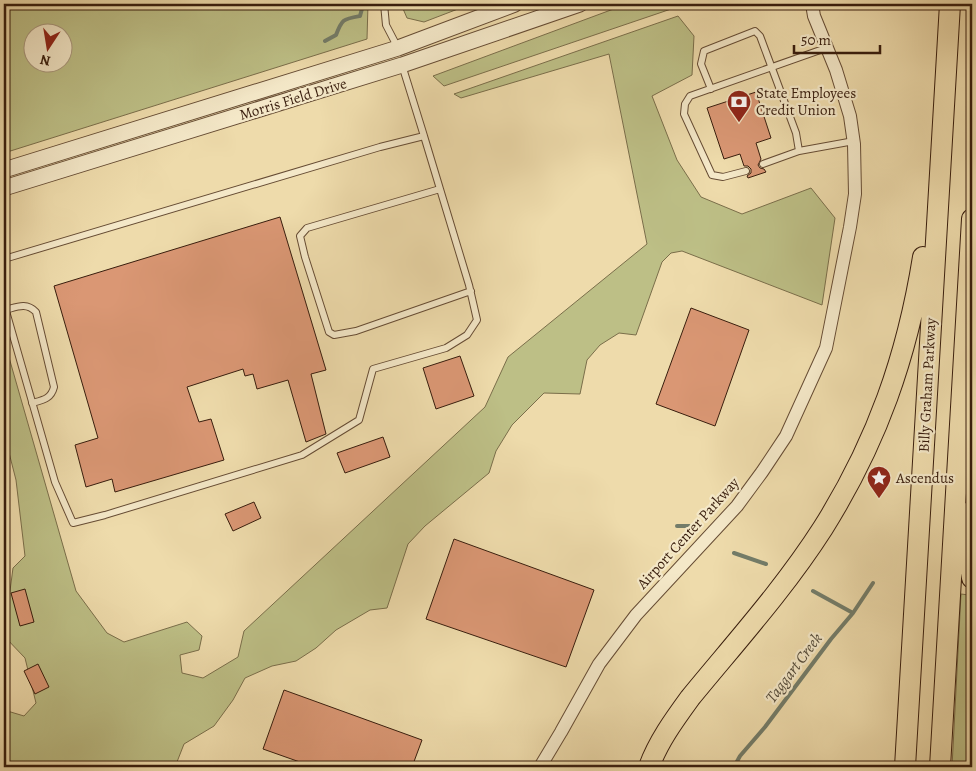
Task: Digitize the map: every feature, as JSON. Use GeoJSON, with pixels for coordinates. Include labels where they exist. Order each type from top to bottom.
{"type":"FeatureCollection","features":[{"type":"Feature","properties":{"kind":"highway","name":"Billy Graham Parkway"},"geometry":{"type":"LineString","coordinates":[[905,767],[950,4]]}},
{"type":"Feature","properties":{"kind":"highway"},"geometry":{"type":"LineString","coordinates":[[650,767],[657,749],[674,720],[795,568],[822,530],[844,493],[864,453],[881,416],[898,370],[913,314],[940,159]]}},
{"type":"Feature","properties":{"kind":"highway"},"geometry":{"type":"LineString","coordinates":[[940,767],[972,219]]}},
{"type":"Feature","properties":{"kind":"highway"},"geometry":{"type":"LineString","coordinates":[[964,379],[965,526],[972,578]]}},
{"type":"Feature","properties":{"kind":"street","name":"Morris Field Drive"},"geometry":{"type":"LineString","coordinates":[[4,170],[398,48],[515,4]]}},
{"type":"Feature","properties":{"kind":"street","name":"Morris Field Drive"},"geometry":{"type":"LineString","coordinates":[[4,188],[402,65],[580,4]]}},
{"type":"Feature","properties":{"kind":"street","name":"Airport Center Parkway"},"geometry":{"type":"LineString","coordinates":[[540,767],[599,664],[636,615],[737,506],[786,436],[822,356],[829,334],[850,228],[854,194],[854,142],[850,116],[836,70],[813,10],[802,4]]}},
{"type":"Feature","properties":{"kind":"street"},"geometry":{"type":"LineString","coordinates":[[398,48],[402,65]]}},
{"type":"Feature","properties":{"kind":"lane"},"geometry":{"type":"LineString","coordinates":[[384,4],[386,25],[398,48]]}},
{"type":"Feature","properties":{"kind":"lane"},"geometry":{"type":"LineString","coordinates":[[711,89],[701,64],[704,51],[755,31],[760,36],[772,67],[796,133],[799,151]]}},
{"type":"Feature","properties":{"kind":"lane"},"geometry":{"type":"LineString","coordinates":[[746,171],[722,177],[712,175],[684,114],[684,104],[690,96],[826,48]]}},
{"type":"Feature","properties":{"kind":"lane"},"geometry":{"type":"LineString","coordinates":[[32,403],[48,398],[53,393],[54,387],[36,312],[30,306],[5,307],[32,403],[55,482],[73,523],[302,455],[358,420],[373,369],[446,348],[467,335],[477,320],[402,65]]}},
{"type":"Feature","properties":{"kind":"lane"},"geometry":{"type":"LineString","coordinates":[[4,259],[141,220],[380,147],[424,136]]}},
{"type":"Feature","properties":{"kind":"lane"},"geometry":{"type":"LineString","coordinates":[[763,164],[799,151],[854,142]]}},
{"type":"Feature","properties":{"kind":"lane"},"geometry":{"type":"LineString","coordinates":[[440,189],[307,228],[300,236],[305,257],[329,332],[334,335],[356,331],[470,291]]}},
{"type":"Feature","properties":{"kind":"green space"},"geometry":{"type":"Polygon","coordinates":[[[4,4],[368,4],[367,39],[4,153],[4,4]]]}},
{"type":"Feature","properties":{"kind":"green space"},"geometry":{"type":"Polygon","coordinates":[[[401,4],[471,4],[424,22],[407,18],[401,4]]]}},
{"type":"Feature","properties":{"kind":"green space"},"geometry":{"type":"Polygon","coordinates":[[[627,4],[678,4],[677,7],[444,86],[433,76],[627,4]]]}},
{"type":"Feature","properties":{"kind":"green space"},"geometry":{"type":"Polygon","coordinates":[[[678,16],[694,36],[692,75],[652,96],[677,160],[701,197],[742,214],[811,188],[835,218],[822,305],[682,251],[671,253],[662,262],[636,335],[619,333],[600,345],[587,360],[580,394],[544,393],[512,425],[496,451],[489,473],[425,526],[408,544],[387,608],[370,610],[336,630],[316,648],[296,661],[272,666],[245,678],[233,700],[214,726],[184,744],[175,767],[4,767],[4,710],[24,716],[36,703],[25,658],[4,636],[13,568],[25,556],[16,480],[4,433],[4,340],[76,591],[107,633],[124,642],[187,622],[202,636],[199,650],[180,655],[182,673],[203,678],[238,657],[244,631],[485,407],[508,357],[647,244],[609,54],[461,98],[454,94],[678,16]]]}},
{"type":"Feature","properties":{"kind":"green space"},"geometry":{"type":"Polygon","coordinates":[[[961,594],[969,595],[972,614],[972,767],[952,767],[961,594]]]}},
{"type":"Feature","properties":{"kind":"building","name":"State Employees Credit Union"},"geometry":{"type":"Polygon","coordinates":[[[756,92],[771,138],[756,143],[761,159],[758,165],[766,172],[748,178],[747,176],[751,173],[751,169],[748,166],[744,166],[740,154],[724,159],[707,108],[756,92]]]}},
{"type":"Feature","properties":{"kind":"building"},"geometry":{"type":"Polygon","coordinates":[[[280,217],[326,370],[311,374],[326,434],[306,442],[288,380],[257,389],[253,374],[245,376],[243,369],[187,387],[199,422],[211,419],[224,460],[115,492],[112,479],[86,487],[75,445],[98,438],[54,286],[280,217]]]}},
{"type":"Feature","properties":{"kind":"building"},"geometry":{"type":"Polygon","coordinates":[[[691,308],[749,330],[715,426],[656,404],[691,308]]]}},
{"type":"Feature","properties":{"kind":"building"},"geometry":{"type":"Polygon","coordinates":[[[460,356],[474,396],[436,409],[423,368],[460,356]]]}},
{"type":"Feature","properties":{"kind":"building"},"geometry":{"type":"Polygon","coordinates":[[[383,437],[390,457],[345,473],[337,453],[383,437]]]}},
{"type":"Feature","properties":{"kind":"building"},"geometry":{"type":"Polygon","coordinates":[[[254,502],[261,518],[233,531],[225,514],[254,502]]]}},
{"type":"Feature","properties":{"kind":"building"},"geometry":{"type":"Polygon","coordinates":[[[454,539],[594,590],[566,667],[426,619],[454,539]]]}},
{"type":"Feature","properties":{"kind":"building"},"geometry":{"type":"Polygon","coordinates":[[[25,589],[34,622],[20,626],[11,593],[25,589]]]}},
{"type":"Feature","properties":{"kind":"building"},"geometry":{"type":"Polygon","coordinates":[[[38,664],[49,687],[35,694],[24,671],[38,664]]]}},
{"type":"Feature","properties":{"kind":"building"},"geometry":{"type":"Polygon","coordinates":[[[284,690],[422,740],[412,767],[314,767],[263,749],[284,690]]]}},
{"type":"Feature","properties":{"kind":"waterway"},"geometry":{"type":"LineString","coordinates":[[325,41],[336,35],[344,21],[360,16],[365,4]]}},
{"type":"Feature","properties":{"kind":"waterway"},"geometry":{"type":"LineString","coordinates":[[677,526],[690,526]]}},
{"type":"Feature","properties":{"kind":"waterway"},"geometry":{"type":"LineString","coordinates":[[734,553],[766,564]]}},
{"type":"Feature","properties":{"kind":"waterway","name":"Taggart Creek"},"geometry":{"type":"LineString","coordinates":[[734,767],[740,756],[765,727],[831,639],[853,613],[873,583]]}},
{"type":"Feature","properties":{"kind":"waterway"},"geometry":{"type":"LineString","coordinates":[[813,591],[853,613]]}},
{"type":"Feature","properties":{"kind":"place","name":"State Employees Credit Union"},"geometry":{"type":"Point","coordinates":[739,123]}},
{"type":"Feature","properties":{"kind":"place","name":"Ascendus"},"geometry":{"type":"Point","coordinates":[879,499]}}]}
